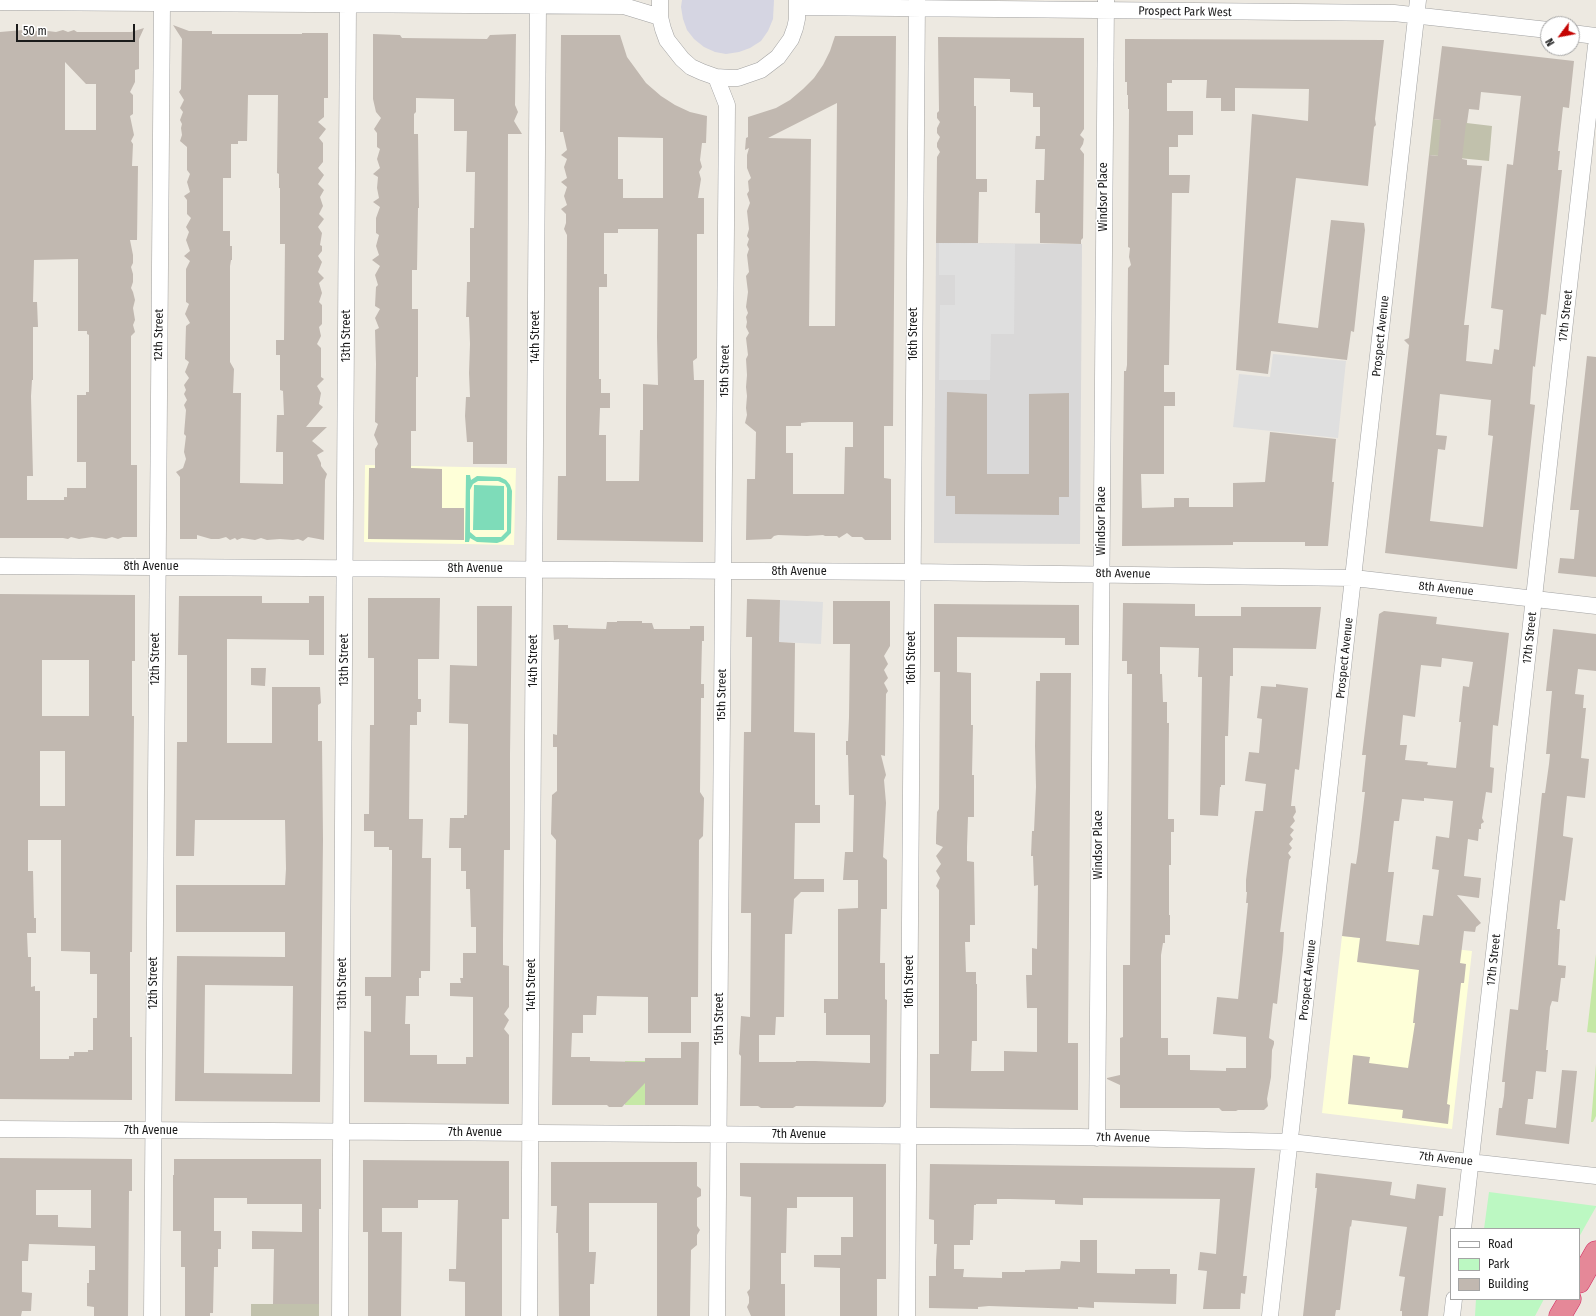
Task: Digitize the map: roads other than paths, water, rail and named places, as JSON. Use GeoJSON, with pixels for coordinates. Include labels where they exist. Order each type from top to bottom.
{"type":"FeatureCollection","features":[{"type":"Feature","properties":{"kind":"highway"},"geometry":{"type":"LineString","coordinates":[[1580,1280],[1596,1252]]}},
{"type":"Feature","properties":{"kind":"highway"},"geometry":{"type":"LineString","coordinates":[[1560,1316],[1569,1300]]}},
{"type":"Feature","properties":{"kind":"street"},"geometry":{"type":"LineString","coordinates":[[660,0],[660,17],[667,40],[682,59],[691,67],[716,77],[738,78],[761,70],[778,57],[791,38],[797,19],[797,4]]}},
{"type":"Feature","properties":{"kind":"street"},"geometry":{"type":"LineString","coordinates":[[0,2],[624,6],[660,17]]}},
{"type":"Feature","properties":{"kind":"street","name":"12th Street"},"geometry":{"type":"LineString","coordinates":[[152,1316],[162,3]]}},
{"type":"Feature","properties":{"kind":"street","name":"13th Street"},"geometry":{"type":"LineString","coordinates":[[340,1316],[346,568],[348,4]]}},
{"type":"Feature","properties":{"kind":"street","name":"Prospect Park West"},"geometry":{"type":"LineString","coordinates":[[797,4],[1106,5],[1394,13],[1417,8],[1540,29]]}},
{"type":"Feature","properties":{"kind":"street","name":"16th Street"},"geometry":{"type":"LineString","coordinates":[[907,1316],[917,4]]}},
{"type":"Feature","properties":{"kind":"street","name":"14th Street"},"geometry":{"type":"LineString","coordinates":[[529,1316],[538,5]]}},
{"type":"Feature","properties":{"kind":"street","name":"Windsor Place"},"geometry":{"type":"LineString","coordinates":[[1097,1138],[1106,5]]}},
{"type":"Feature","properties":{"kind":"street","name":"Prospect Avenue"},"geometry":{"type":"LineString","coordinates":[[1270,1316],[1417,8]]}},
{"type":"Feature","properties":{"kind":"street"},"geometry":{"type":"LineString","coordinates":[[1580,34],[1596,36]]}},
{"type":"Feature","properties":{"kind":"street","name":"17th Street"},"geometry":{"type":"LineString","coordinates":[[1463,1228],[1596,46]]}},
{"type":"Feature","properties":{"kind":"street","name":"15th Street"},"geometry":{"type":"LineString","coordinates":[[716,77],[727,105],[717,1316]]}},
{"type":"Feature","properties":{"kind":"street","name":"8th Avenue"},"geometry":{"type":"LineString","coordinates":[[0,566],[912,572],[1354,578],[1596,606]]}},
{"type":"Feature","properties":{"kind":"street","name":"7th Avenue"},"geometry":{"type":"LineString","coordinates":[[0,1129],[719,1134],[1097,1138],[1290,1142],[1471,1162],[1594,1171]]}},
{"type":"Feature","properties":{"kind":"street"},"geometry":{"type":"LineString","coordinates":[[1452,1316],[1454,1300]]}}]}
